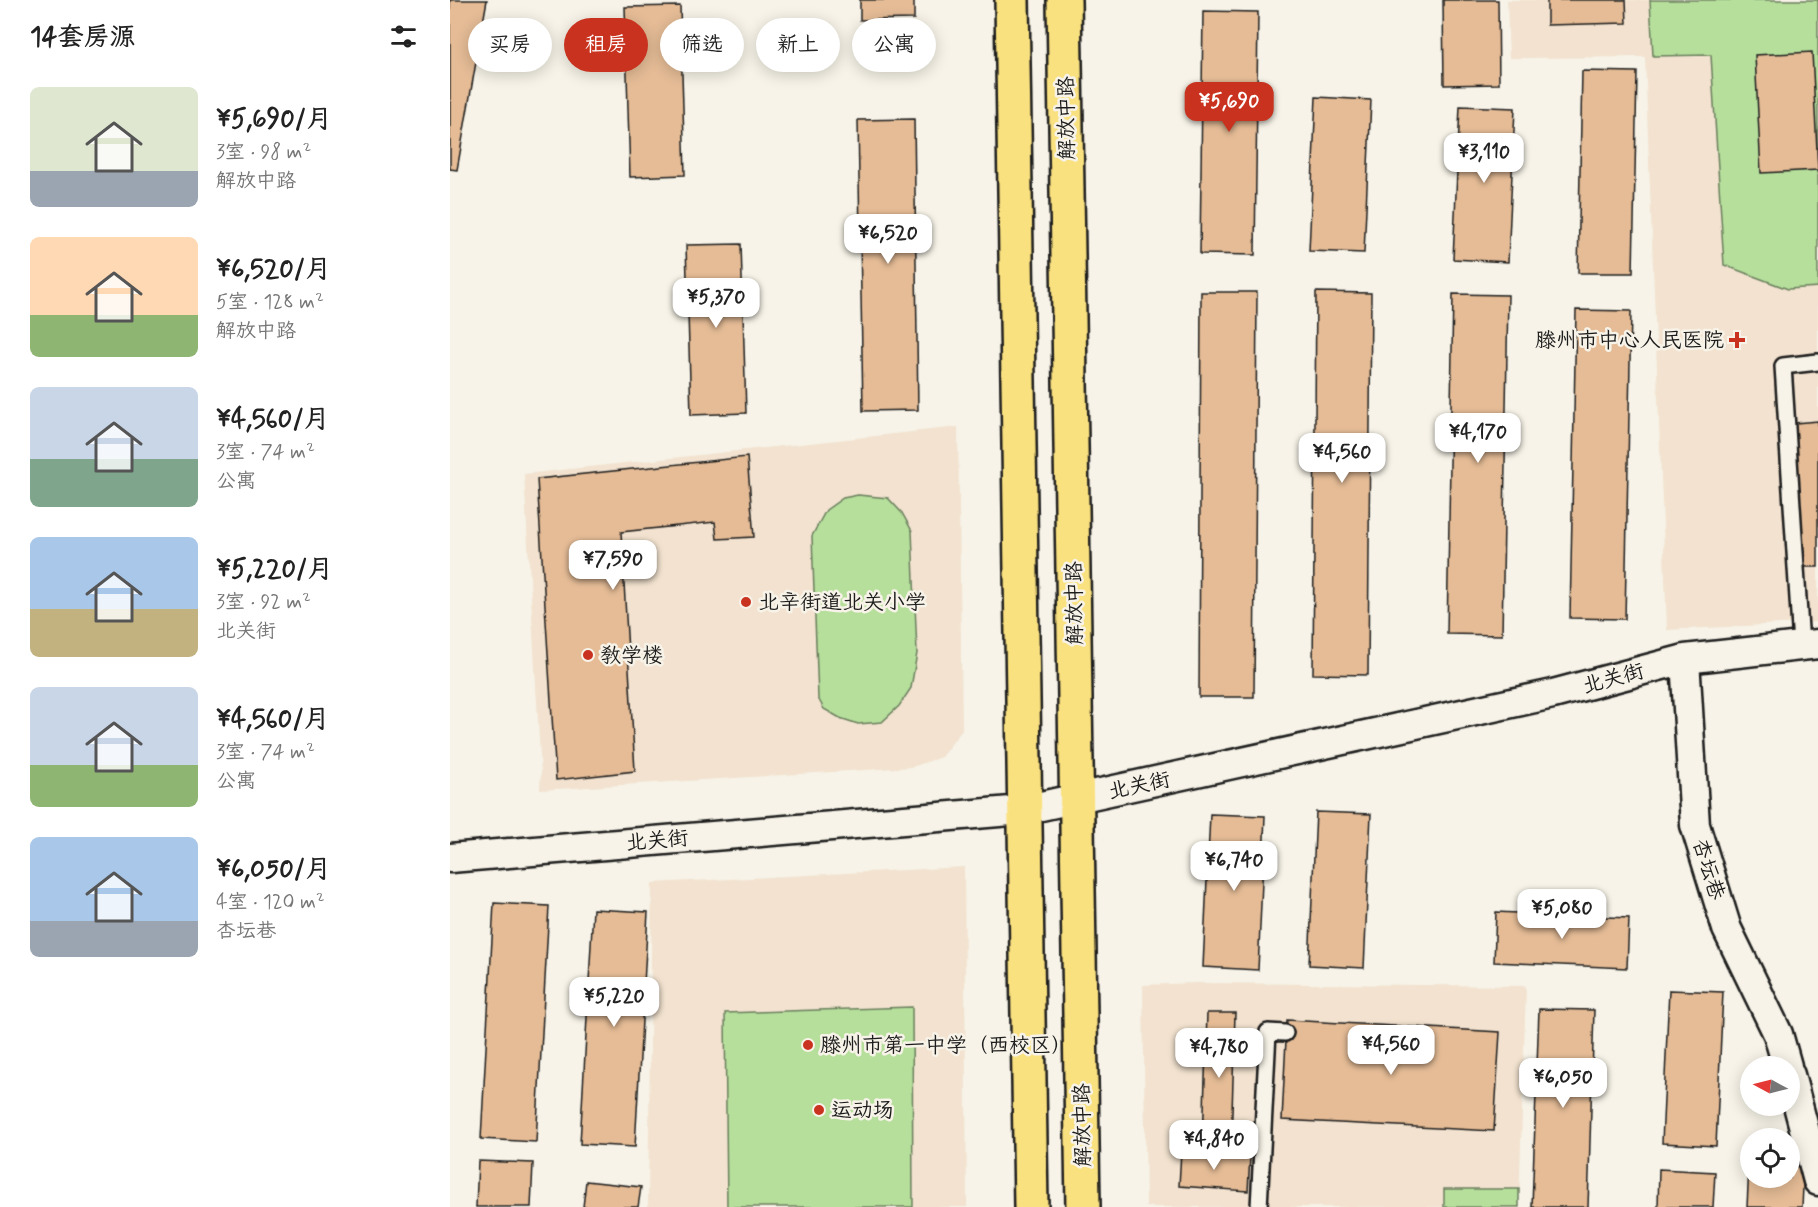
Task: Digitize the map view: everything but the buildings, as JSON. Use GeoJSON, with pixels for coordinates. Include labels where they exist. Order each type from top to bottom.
{"type":"FeatureCollection","features":[{"type":"Feature","properties":{"kind":"main road"},"geometry":{"type":"LineString","coordinates":[[1012,0],[1031,1207]]}},
{"type":"Feature","properties":{"kind":"main road","name":"解放中路"},"geometry":{"type":"LineString","coordinates":[[1064,0],[1083,1207]]}},
{"type":"Feature","properties":{"kind":"street","name":"北关街"},"geometry":{"type":"LineString","coordinates":[[450,858],[1023,810],[1553,694],[1686,659],[1809,644]]}},
{"type":"Feature","properties":{"kind":"street","name":"杏坛巷"},"geometry":{"type":"LineString","coordinates":[[1686,659],[1695,825],[1727,928],[1778,1034],[1784,1056]]}},
{"type":"Feature","properties":{"kind":"street"},"geometry":{"type":"LineString","coordinates":[[1800,1113],[1818,1181]]}},
{"type":"Feature","properties":{"kind":"lane"},"geometry":{"type":"LineString","coordinates":[[1809,644],[1783,366],[1818,362]]}},
{"type":"Feature","properties":{"kind":"lane"},"geometry":{"type":"LineString","coordinates":[[1259,1207],[1268,1032],[1285,1033]]}},
{"type":"Feature","properties":{"kind":"shaded area","name":"滕州市中心人民医院"},"geometry":{"type":"Polygon","coordinates":[[[1507,0],[1818,0],[1818,622],[1667,630],[1645,57],[1509,58],[1507,0]]]}},
{"type":"Feature","properties":{"kind":"shaded area","name":"北辛街道北关小学"},"geometry":{"type":"Polygon","coordinates":[[[958,427],[962,730],[941,757],[912,767],[540,790],[541,773],[524,474],[958,427]]]}},
{"type":"Feature","properties":{"kind":"shaded area","name":"滕州市第一中学（西校区）"},"geometry":{"type":"Polygon","coordinates":[[[964,867],[967,1207],[648,1207],[652,883],[964,867]]]}},
{"type":"Feature","properties":{"kind":"shaded area"},"geometry":{"type":"Polygon","coordinates":[[[1195,983],[1526,986],[1519,1207],[1146,1207],[1143,985],[1195,983]]]}},
{"type":"Feature","properties":{"kind":"green space"},"geometry":{"type":"Polygon","coordinates":[[[1650,0],[1818,0],[1818,287],[1788,289],[1724,265],[1711,55],[1653,56],[1650,0]]]}},
{"type":"Feature","properties":{"kind":"green space"},"geometry":{"type":"Polygon","coordinates":[[[858,495],[888,498],[902,513],[912,531],[917,653],[911,688],[899,706],[882,722],[858,724],[824,709],[818,698],[812,536],[826,510],[843,498],[858,495]]]}},
{"type":"Feature","properties":{"kind":"green space","name":"运动场"},"geometry":{"type":"Polygon","coordinates":[[[912,1007],[913,1207],[727,1207],[725,1013],[912,1007]]]}},
{"type":"Feature","properties":{"kind":"green space"},"geometry":{"type":"Polygon","coordinates":[[[1444,1189],[1519,1189],[1519,1207],[1444,1207],[1444,1189]]]}},
{"type":"Feature","properties":{"kind":"place","name":"滕州市中心人民医院"},"geometry":{"type":"Point","coordinates":[1737,340]}},
{"type":"Feature","properties":{"kind":"place","name":"北辛街道北关小学"},"geometry":{"type":"Point","coordinates":[746,602]}},
{"type":"Feature","properties":{"kind":"place","name":"教学楼"},"geometry":{"type":"Point","coordinates":[588,655]}},
{"type":"Feature","properties":{"kind":"place","name":"滕州市第一中学（西校区）"},"geometry":{"type":"Point","coordinates":[808,1045]}},
{"type":"Feature","properties":{"kind":"place","name":"运动场"},"geometry":{"type":"Point","coordinates":[819,1110]}}]}
